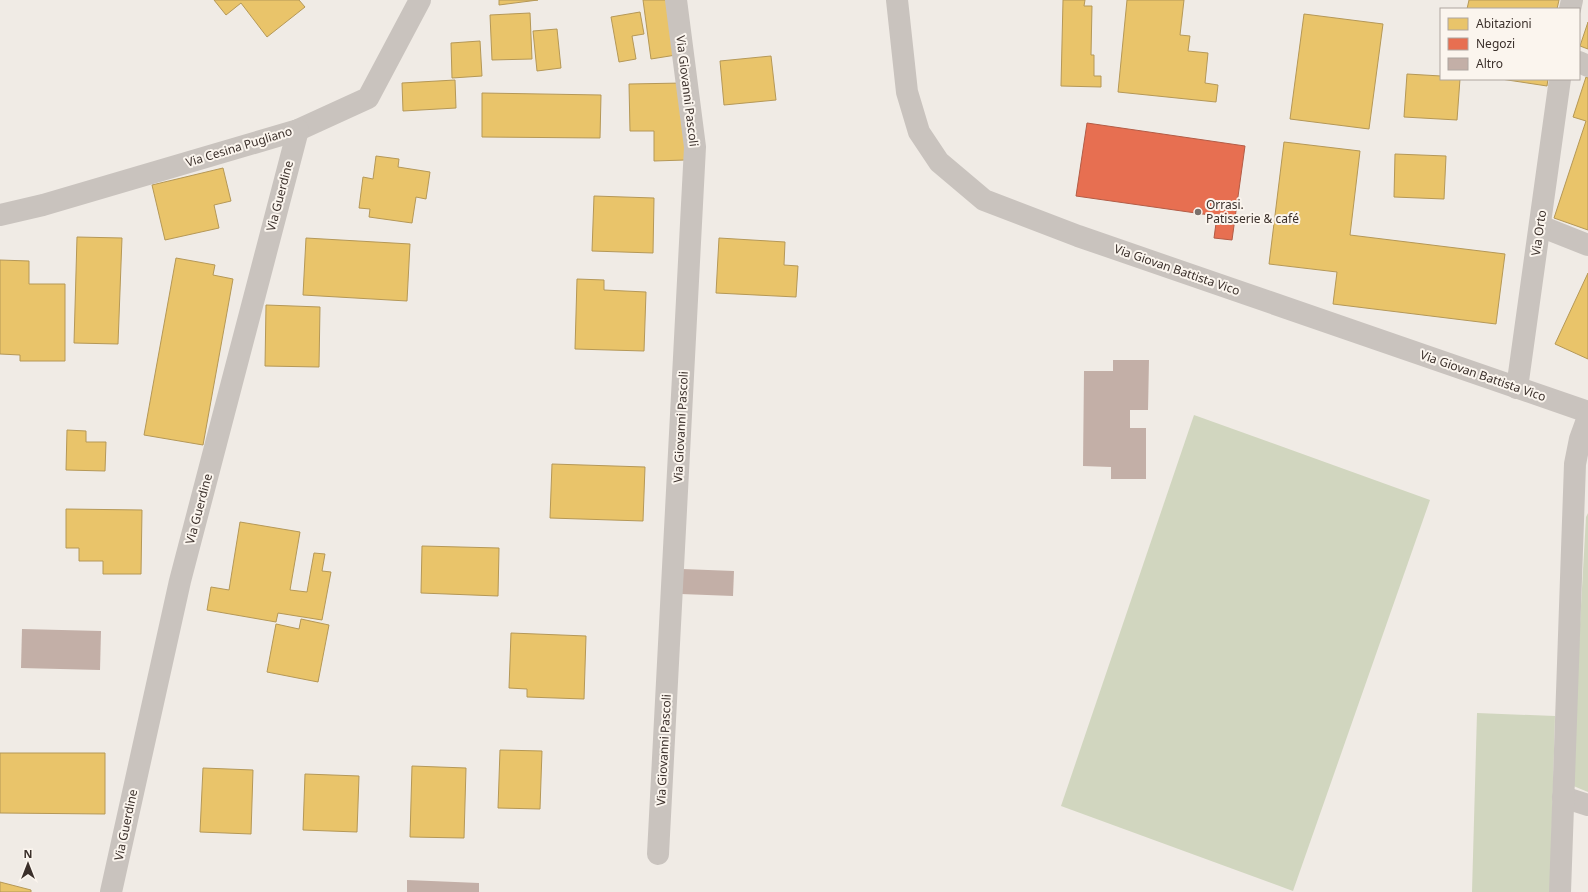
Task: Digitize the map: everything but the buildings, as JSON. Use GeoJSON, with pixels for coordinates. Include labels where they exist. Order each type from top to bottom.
{"type":"FeatureCollection","features":[{"type":"Feature","properties":{"kind":"street","name":"Via Cesina Pugliano"},"geometry":{"type":"LineString","coordinates":[[0,215],[43,206],[298,130],[368,98],[420,0]]}},
{"type":"Feature","properties":{"kind":"street","name":"Via Giovanni Pascoli"},"geometry":{"type":"LineString","coordinates":[[658,854],[696,147],[676,0]]}},
{"type":"Feature","properties":{"kind":"street","name":"Via Giovan Battista Vico"},"geometry":{"type":"LineString","coordinates":[[897,0],[907,92],[919,132],[939,162],[984,200],[1078,236],[1588,412]]}},
{"type":"Feature","properties":{"kind":"street","name":"Via Orto"},"geometry":{"type":"LineString","coordinates":[[1517,388],[1560,80]]}},
{"type":"Feature","properties":{"kind":"street","name":"Via Guerdine"},"geometry":{"type":"LineString","coordinates":[[111,892],[180,581],[298,130]]}},
{"type":"Feature","properties":{"kind":"street"},"geometry":{"type":"LineString","coordinates":[[1540,226],[1588,245]]}},
{"type":"Feature","properties":{"kind":"street"},"geometry":{"type":"LineString","coordinates":[[1560,892],[1575,464],[1580,439],[1588,417]]}},
{"type":"Feature","properties":{"kind":"street"},"geometry":{"type":"LineString","coordinates":[[1563,797],[1588,805]]}},
{"type":"Feature","properties":{"kind":"green space"},"geometry":{"type":"Polygon","coordinates":[[[1194,415],[1430,500],[1293,891],[1061,806],[1194,415]]]}},
{"type":"Feature","properties":{"kind":"green space"},"geometry":{"type":"Polygon","coordinates":[[[1588,513],[1588,792],[1571,785],[1586,517],[1588,513]]]}},
{"type":"Feature","properties":{"kind":"green space"},"geometry":{"type":"Polygon","coordinates":[[[1477,713],[1555,716],[1550,892],[1472,892],[1477,713]]]}},
{"type":"Feature","properties":{"kind":"place","name":"Orrasi. Patisserie & café"},"geometry":{"type":"Point","coordinates":[1198,212]}}]}
